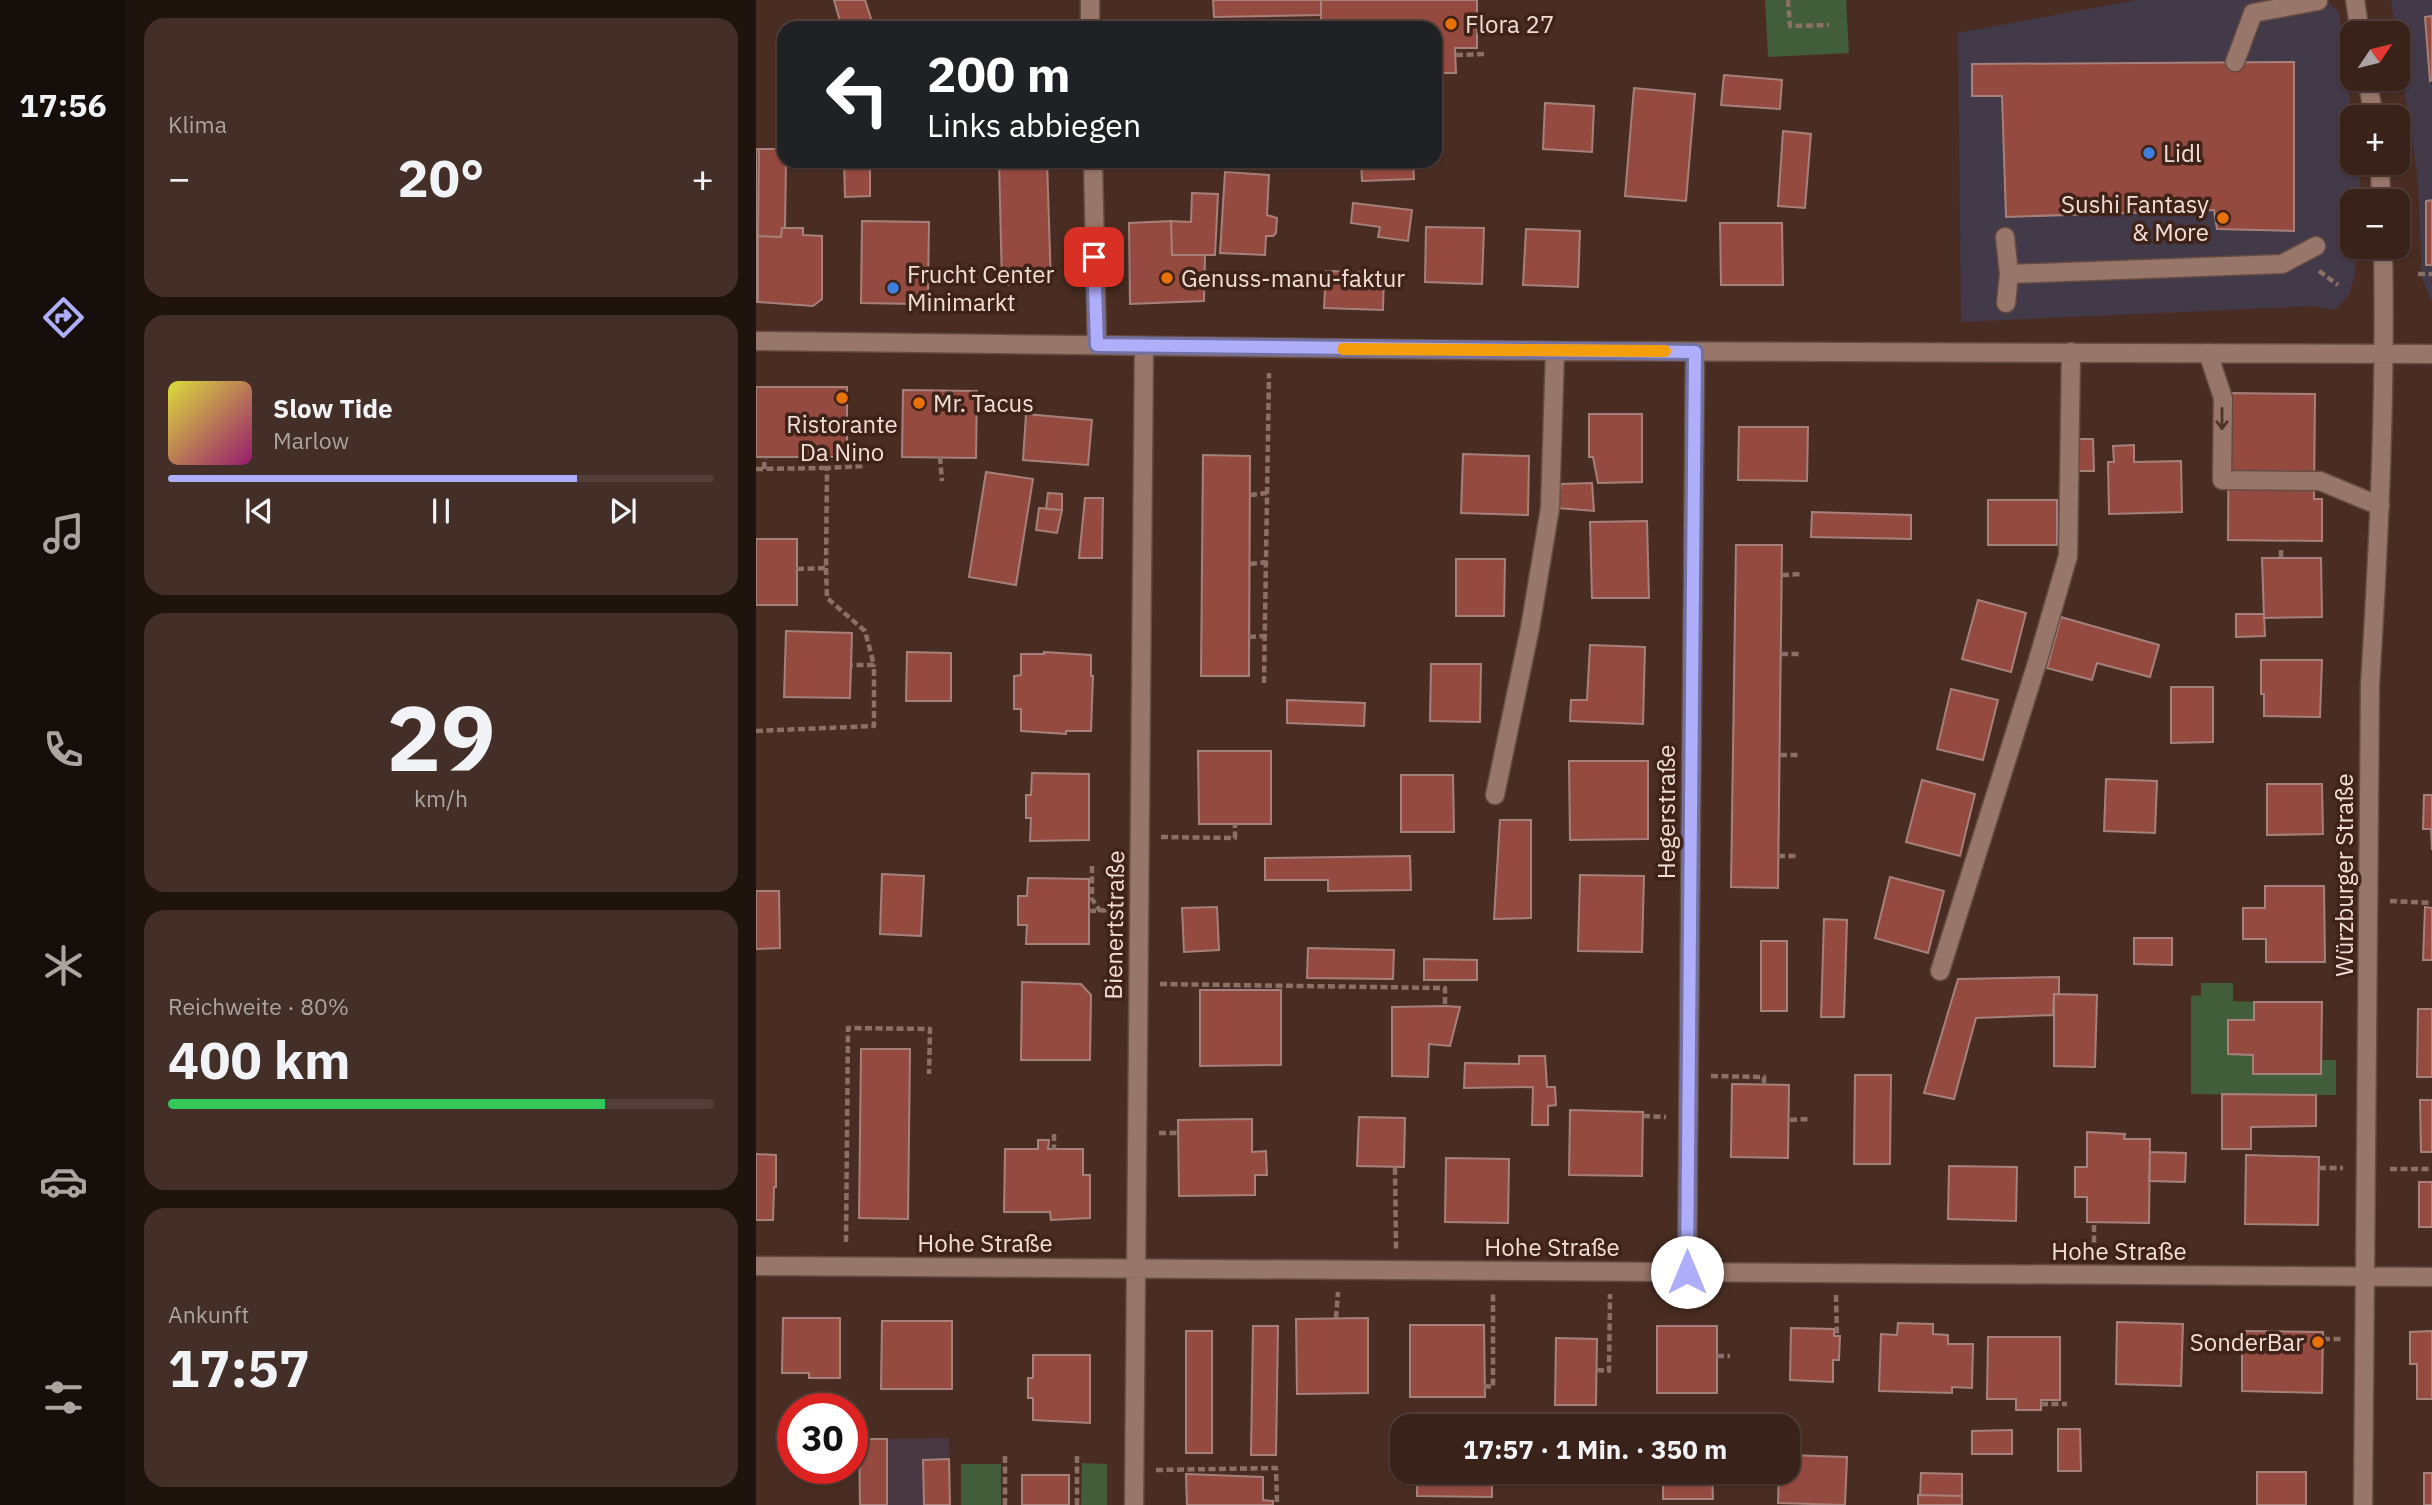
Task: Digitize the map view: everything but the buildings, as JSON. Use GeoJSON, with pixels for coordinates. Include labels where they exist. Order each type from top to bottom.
{"type":"FeatureCollection","features":[{"type":"Feature","properties":{"kind":"street"},"geometry":{"type":"LineString","coordinates":[[1090,0],[1090,21]]}},
{"type":"Feature","properties":{"kind":"street"},"geometry":{"type":"LineString","coordinates":[[2355,0],[2358,21]]}},
{"type":"Feature","properties":{"kind":"street"},"geometry":{"type":"LineString","coordinates":[[2235,62],[2253,13],[2318,1]]}},
{"type":"Feature","properties":{"kind":"street"},"geometry":{"type":"LineString","coordinates":[[1093,168],[1097,345]]}},
{"type":"Feature","properties":{"kind":"street"},"geometry":{"type":"LineString","coordinates":[[2005,237],[2009,274],[2006,303]]}},
{"type":"Feature","properties":{"kind":"street"},"geometry":{"type":"LineString","coordinates":[[2009,274],[2282,264],[2316,246]]}},
{"type":"Feature","properties":{"kind":"street","name":"Würzburger Straße"},"geometry":{"type":"LineString","coordinates":[[2363,1505],[2371,685],[2385,353],[2383,259]]}},
{"type":"Feature","properties":{"kind":"street"},"geometry":{"type":"LineString","coordinates":[[756,341],[1555,351],[2432,354]]}},
{"type":"Feature","properties":{"kind":"street","name":"Bienertstraße"},"geometry":{"type":"LineString","coordinates":[[1133,1505],[1144,346]]}},
{"type":"Feature","properties":{"kind":"street"},"geometry":{"type":"LineString","coordinates":[[1495,795],[1530,628],[1550,508],[1555,351]]}},
{"type":"Feature","properties":{"kind":"street","name":"Hegerstraße"},"geometry":{"type":"LineString","coordinates":[[1687,1272],[1695,352]]}},
{"type":"Feature","properties":{"kind":"street"},"geometry":{"type":"LineString","coordinates":[[1940,971],[2068,556],[2071,352]]}},
{"type":"Feature","properties":{"kind":"street"},"geometry":{"type":"LineString","coordinates":[[2208,353],[2222,398],[2222,480],[2320,481],[2379,506]]}},
{"type":"Feature","properties":{"kind":"street","name":"Hohe Straße"},"geometry":{"type":"LineString","coordinates":[[756,1266],[2432,1278]]}},
{"type":"Feature","properties":{"kind":"path"},"geometry":{"type":"LineString","coordinates":[[1788,0],[1790,26],[1829,26]]}},
{"type":"Feature","properties":{"kind":"path"},"geometry":{"type":"LineString","coordinates":[[1456,55],[1486,54]]}},
{"type":"Feature","properties":{"kind":"path"},"geometry":{"type":"LineString","coordinates":[[2317,269],[2338,285]]}},
{"type":"Feature","properties":{"kind":"path"},"geometry":{"type":"LineString","coordinates":[[2418,274],[2432,274]]}},
{"type":"Feature","properties":{"kind":"path"},"geometry":{"type":"LineString","coordinates":[[1264,683],[1269,373]]}},
{"type":"Feature","properties":{"kind":"path"},"geometry":{"type":"LineString","coordinates":[[764,469],[765,457]]}},
{"type":"Feature","properties":{"kind":"path"},"geometry":{"type":"LineString","coordinates":[[940,457],[942,481]]}},
{"type":"Feature","properties":{"kind":"path"},"geometry":{"type":"LineString","coordinates":[[756,469],[863,466]]}},
{"type":"Feature","properties":{"kind":"path"},"geometry":{"type":"LineString","coordinates":[[756,731],[874,726],[874,665],[866,631],[827,598],[827,468]]}},
{"type":"Feature","properties":{"kind":"path"},"geometry":{"type":"LineString","coordinates":[[1250,495],[1267,493]]}},
{"type":"Feature","properties":{"kind":"path"},"geometry":{"type":"LineString","coordinates":[[2281,550],[2281,558]]}},
{"type":"Feature","properties":{"kind":"path"},"geometry":{"type":"LineString","coordinates":[[1250,564],[1266,562]]}},
{"type":"Feature","properties":{"kind":"path"},"geometry":{"type":"LineString","coordinates":[[797,569],[826,568]]}},
{"type":"Feature","properties":{"kind":"path"},"geometry":{"type":"LineString","coordinates":[[1782,575],[1802,574]]}},
{"type":"Feature","properties":{"kind":"path"},"geometry":{"type":"LineString","coordinates":[[1249,637],[1265,636]]}},
{"type":"Feature","properties":{"kind":"path"},"geometry":{"type":"LineString","coordinates":[[1781,654],[1802,654]]}},
{"type":"Feature","properties":{"kind":"path"},"geometry":{"type":"LineString","coordinates":[[851,665],[874,665]]}},
{"type":"Feature","properties":{"kind":"path"},"geometry":{"type":"LineString","coordinates":[[1780,755],[1801,755]]}},
{"type":"Feature","properties":{"kind":"path"},"geometry":{"type":"LineString","coordinates":[[1139,837],[1235,838],[1235,824]]}},
{"type":"Feature","properties":{"kind":"path"},"geometry":{"type":"LineString","coordinates":[[1778,856],[1799,856]]}},
{"type":"Feature","properties":{"kind":"path"},"geometry":{"type":"LineString","coordinates":[[1092,866],[1092,899],[1100,911]]}},
{"type":"Feature","properties":{"kind":"path"},"geometry":{"type":"LineString","coordinates":[[2368,900],[2432,902]]}},
{"type":"Feature","properties":{"kind":"path"},"geometry":{"type":"LineString","coordinates":[[1089,911],[1116,910]]}},
{"type":"Feature","properties":{"kind":"path"},"geometry":{"type":"LineString","coordinates":[[1138,984],[1247,988],[1445,988],[1445,1006]]}},
{"type":"Feature","properties":{"kind":"path"},"geometry":{"type":"LineString","coordinates":[[846,1243],[848,1028],[930,1029],[929,1074]]}},
{"type":"Feature","properties":{"kind":"path"},"geometry":{"type":"LineString","coordinates":[[1689,1076],[1764,1077],[1764,1084]]}},
{"type":"Feature","properties":{"kind":"path"},"geometry":{"type":"LineString","coordinates":[[1790,1120],[1808,1119]]}},
{"type":"Feature","properties":{"kind":"path"},"geometry":{"type":"LineString","coordinates":[[1054,1134],[1054,1150]]}},
{"type":"Feature","properties":{"kind":"path"},"geometry":{"type":"LineString","coordinates":[[1395,1168],[1396,1270]]}},
{"type":"Feature","properties":{"kind":"path"},"geometry":{"type":"LineString","coordinates":[[1484,1386],[1493,1387],[1493,1271]]}},
{"type":"Feature","properties":{"kind":"path"},"geometry":{"type":"LineString","coordinates":[[1597,1370],[1609,1371],[1611,1272]]}},
{"type":"Feature","properties":{"kind":"path"},"geometry":{"type":"LineString","coordinates":[[1835,1273],[1837,1336]]}},
{"type":"Feature","properties":{"kind":"path"},"geometry":{"type":"LineString","coordinates":[[1717,1356],[1730,1356]]}},
{"type":"Feature","properties":{"kind":"path"},"geometry":{"type":"LineString","coordinates":[[2041,1404],[2067,1404]]}},
{"type":"Feature","properties":{"kind":"path"},"geometry":{"type":"LineString","coordinates":[[1005,1453],[1005,1505]]}},
{"type":"Feature","properties":{"kind":"path"},"geometry":{"type":"LineString","coordinates":[[1077,1454],[1077,1505]]}},
{"type":"Feature","properties":{"kind":"path"},"geometry":{"type":"LineString","coordinates":[[1155,1470],[1276,1468],[1277,1505]]}},
{"type":"Feature","properties":{"kind":"shaded area"},"geometry":{"type":"Polygon","coordinates":[[[2136,0],[2326,0],[2339,12],[2340,91],[2349,91],[2351,105],[2340,105],[2340,175],[2359,175],[2360,180],[2360,189],[2340,189],[2340,259],[2356,259],[2355,274],[2349,295],[2335,310],[2314,306],[1961,322],[1958,33],[2136,0]]]}},
{"type":"Feature","properties":{"kind":"shaded area"},"geometry":{"type":"Polygon","coordinates":[[[2391,0],[2432,0],[2432,302],[2422,279],[2418,179],[2410,126],[2410,105],[2407,105],[2405,91],[2410,91],[2410,21],[2394,21],[2391,0]]]}},
{"type":"Feature","properties":{"kind":"shaded area"},"geometry":{"type":"Polygon","coordinates":[[[949,1438],[950,1505],[859,1505],[859,1484],[868,1484],[868,1439],[949,1438]]]}},
{"type":"Feature","properties":{"kind":"green space"},"geometry":{"type":"Polygon","coordinates":[[[1765,0],[1846,0],[1849,53],[1768,57],[1765,0]]]}},
{"type":"Feature","properties":{"kind":"green space"},"geometry":{"type":"Polygon","coordinates":[[[2201,983],[2233,983],[2233,1001],[2254,1002],[2254,1020],[2228,1020],[2228,1054],[2253,1055],[2253,1074],[2321,1074],[2322,1060],[2336,1060],[2336,1095],[2191,1094],[2191,996],[2201,995],[2201,983]]]}},
{"type":"Feature","properties":{"kind":"green space"},"geometry":{"type":"Polygon","coordinates":[[[1082,1463],[1107,1464],[1107,1505],[1081,1505],[1082,1463]]]}},
{"type":"Feature","properties":{"kind":"green space"},"geometry":{"type":"Polygon","coordinates":[[[961,1464],[1001,1464],[1001,1505],[961,1505],[961,1464]]]}},
{"type":"Feature","properties":{"kind":"slow traffic"},"geometry":{"type":"LineString","coordinates":[[1343,349],[1665,351]]}},
{"type":"Feature","properties":{"kind":"place","name":"Flora 27"},"geometry":{"type":"Point","coordinates":[1451,24]}},
{"type":"Feature","properties":{"kind":"place","name":"Lidl"},"geometry":{"type":"Point","coordinates":[2149,153]}},
{"type":"Feature","properties":{"kind":"place","name":"Sushi Fantasy & More"},"geometry":{"type":"Point","coordinates":[2223,218]}},
{"type":"Feature","properties":{"kind":"place","name":"Genuss-manu-faktur"},"geometry":{"type":"Point","coordinates":[1167,278]}},
{"type":"Feature","properties":{"kind":"place","name":"Frucht Center Minimarkt"},"geometry":{"type":"Point","coordinates":[893,288]}},
{"type":"Feature","properties":{"kind":"place","name":"Ristorante Da Nino"},"geometry":{"type":"Point","coordinates":[842,398]}},
{"type":"Feature","properties":{"kind":"place","name":"Mr. Tacus"},"geometry":{"type":"Point","coordinates":[919,403]}},
{"type":"Feature","properties":{"kind":"place","name":"SonderBar"},"geometry":{"type":"Point","coordinates":[2318,1342]}},
{"type":"Feature","properties":{"kind":"route"},"geometry":{"type":"LineString","coordinates":[[1094,257],[1097,345],[1695,352],[1687,1272]]}}]}
